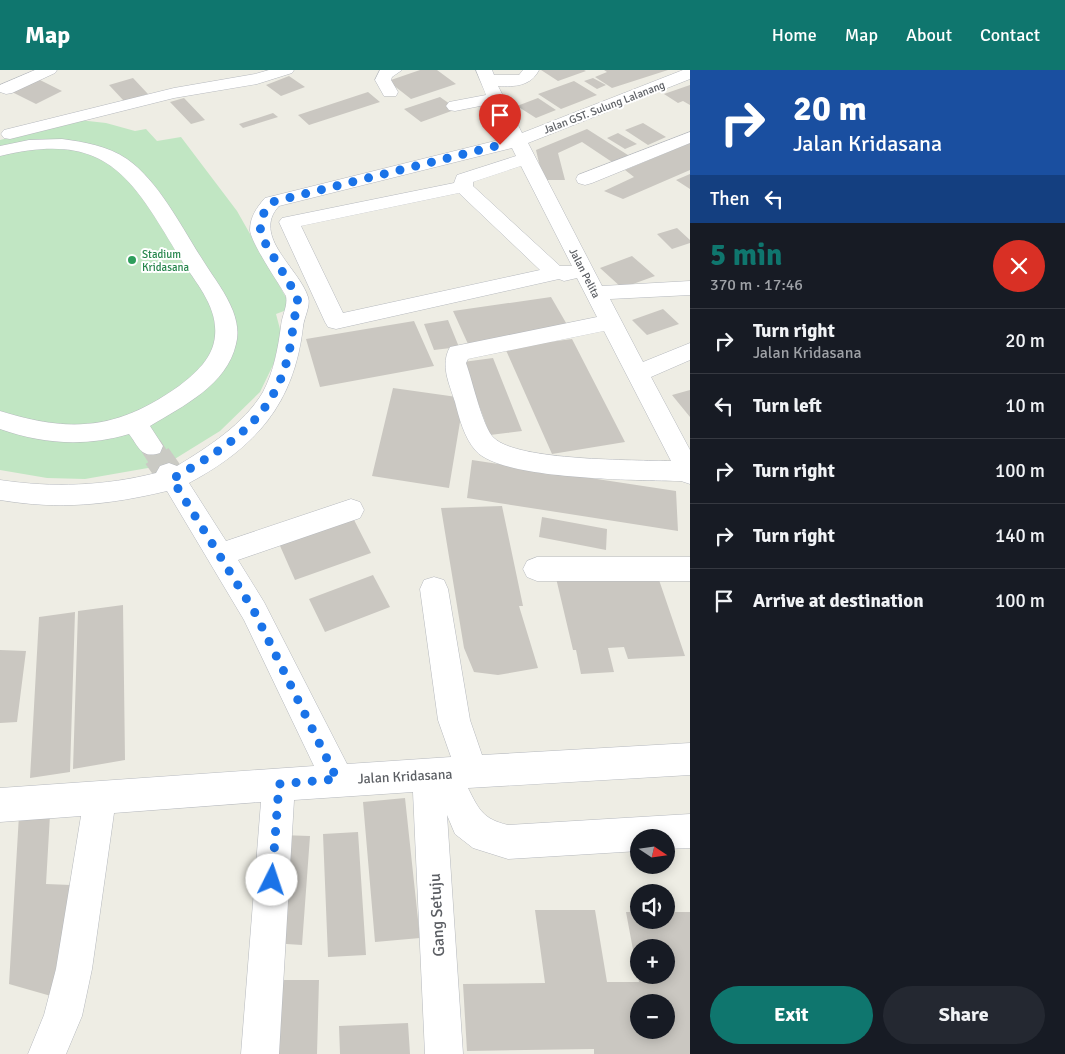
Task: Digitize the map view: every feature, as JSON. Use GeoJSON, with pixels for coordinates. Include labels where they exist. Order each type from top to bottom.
{"type":"FeatureCollection","features":[{"type":"Feature","properties":{"kind":"street"},"geometry":{"type":"LineString","coordinates":[[6,89],[49,70]]}},
{"type":"Feature","properties":{"kind":"street"},"geometry":{"type":"LineString","coordinates":[[0,137],[174,93],[257,79],[286,70]]}},
{"type":"Feature","properties":{"kind":"street"},"geometry":{"type":"LineString","coordinates":[[390,92],[383,80],[385,74],[394,70]]}},
{"type":"Feature","properties":{"kind":"street"},"geometry":{"type":"LineString","coordinates":[[455,106],[489,83],[521,80],[528,76],[531,70]]}},
{"type":"Feature","properties":{"kind":"street","name":"Jalan GST. Sulung Lalanang"},"geometry":{"type":"LineString","coordinates":[[523,149],[690,73]]}},
{"type":"Feature","properties":{"kind":"street","name":"Jalan Pelita"},"geometry":{"type":"LineString","coordinates":[[489,83],[584,272],[689,472]]}},
{"type":"Feature","properties":{"kind":"street"},"geometry":{"type":"LineString","coordinates":[[585,179],[690,137]]}},
{"type":"Feature","properties":{"kind":"street"},"geometry":{"type":"LineString","coordinates":[[0,150],[33,144],[67,145],[100,153],[120,163],[136,177],[164,216],[218,301],[227,327],[222,354],[202,380],[185,393],[135,423],[101,432],[74,435],[24,429],[0,420]]}},
{"type":"Feature","properties":{"kind":"street"},"geometry":{"type":"LineString","coordinates":[[463,187],[464,179],[523,149]]}},
{"type":"Feature","properties":{"kind":"street"},"geometry":{"type":"LineString","coordinates":[[0,490],[48,496],[86,496],[119,492],[171,476],[204,461],[249,428],[267,406],[279,384],[288,356],[294,317],[299,306],[297,296],[261,236],[259,226],[266,208],[272,202],[523,149]]}},
{"type":"Feature","properties":{"kind":"street"},"geometry":{"type":"LineString","coordinates":[[463,187],[289,222],[336,322],[558,273],[584,272]]}},
{"type":"Feature","properties":{"kind":"street"},"geometry":{"type":"LineString","coordinates":[[463,187],[553,271],[558,273]]}},
{"type":"Feature","properties":{"kind":"street"},"geometry":{"type":"LineString","coordinates":[[595,293],[690,288]]}},
{"type":"Feature","properties":{"kind":"street"},"geometry":{"type":"LineString","coordinates":[[610,322],[458,353],[455,363],[481,440],[494,451],[522,459],[561,466],[689,472]]}},
{"type":"Feature","properties":{"kind":"street"},"geometry":{"type":"LineString","coordinates":[[638,373],[690,351]]}},
{"type":"Feature","properties":{"kind":"street"},"geometry":{"type":"LineString","coordinates":[[135,423],[150,446]]}},
{"type":"Feature","properties":{"kind":"street"},"geometry":{"type":"LineString","coordinates":[[171,476],[254,611],[337,779]]}},
{"type":"Feature","properties":{"kind":"street"},"geometry":{"type":"LineString","coordinates":[[219,555],[351,510]]}},
{"type":"Feature","properties":{"kind":"street"},"geometry":{"type":"LineString","coordinates":[[537,569],[690,569]]}},
{"type":"Feature","properties":{"kind":"street"},"geometry":{"type":"LineString","coordinates":[[434,589],[454,720],[448,774],[467,822],[485,836],[508,842],[690,831]]}},
{"type":"Feature","properties":{"kind":"street","name":"Jalan Kridasana"},"geometry":{"type":"LineString","coordinates":[[0,805],[337,779],[690,759]]}},
{"type":"Feature","properties":{"kind":"street","name":"Gang Setuju"},"geometry":{"type":"LineString","coordinates":[[444,1054],[448,774]]}},
{"type":"Feature","properties":{"kind":"street"},"geometry":{"type":"LineString","coordinates":[[260,1054],[279,784]]}},
{"type":"Feature","properties":{"kind":"street"},"geometry":{"type":"LineString","coordinates":[[46,1054],[63,1016],[74,969],[100,798]]}},
{"type":"Feature","properties":{"kind":"green space","name":"Stadium Kridasana"},"geometry":{"type":"Polygon","coordinates":[[[79,120],[106,123],[135,131],[146,129],[157,141],[181,137],[237,211],[292,308],[276,314],[281,333],[274,363],[260,392],[220,431],[165,465],[85,479],[47,478],[0,470],[0,140],[79,120]]]}},
{"type":"Feature","properties":{"kind":"building"},"geometry":{"type":"Polygon","coordinates":[[[420,70],[437,70],[456,84],[411,99],[388,81],[420,70]]]}},
{"type":"Feature","properties":{"kind":"building"},"geometry":{"type":"Polygon","coordinates":[[[541,70],[584,70],[586,71],[558,81],[541,70]]]}},
{"type":"Feature","properties":{"kind":"building"},"geometry":{"type":"Polygon","coordinates":[[[604,70],[668,70],[612,88],[595,77],[607,72],[604,70]]]}},
{"type":"Feature","properties":{"kind":"building"},"geometry":{"type":"Polygon","coordinates":[[[289,76],[305,87],[281,96],[266,85],[289,76]]]}},
{"type":"Feature","properties":{"kind":"building"},"geometry":{"type":"Polygon","coordinates":[[[133,78],[148,94],[124,101],[109,85],[133,78]]]}},
{"type":"Feature","properties":{"kind":"building"},"geometry":{"type":"Polygon","coordinates":[[[593,78],[606,85],[597,89],[584,81],[593,78]]]}},
{"type":"Feature","properties":{"kind":"building"},"geometry":{"type":"Polygon","coordinates":[[[38,79],[62,91],[36,104],[12,92],[38,79]]]}},
{"type":"Feature","properties":{"kind":"building"},"geometry":{"type":"Polygon","coordinates":[[[574,81],[597,95],[561,109],[538,94],[574,81]]]}},
{"type":"Feature","properties":{"kind":"building"},"geometry":{"type":"Polygon","coordinates":[[[690,85],[690,105],[683,101],[678,103],[664,94],[690,85]]]}},
{"type":"Feature","properties":{"kind":"building"},"geometry":{"type":"Polygon","coordinates":[[[368,92],[380,102],[309,125],[298,115],[368,92]]]}},
{"type":"Feature","properties":{"kind":"building"},"geometry":{"type":"Polygon","coordinates":[[[440,97],[457,109],[421,122],[404,109],[440,97]]]}},
{"type":"Feature","properties":{"kind":"building"},"geometry":{"type":"Polygon","coordinates":[[[184,98],[205,120],[191,124],[170,102],[184,98]]]}},
{"type":"Feature","properties":{"kind":"building"},"geometry":{"type":"Polygon","coordinates":[[[538,98],[556,110],[536,118],[517,106],[538,98]]]}},
{"type":"Feature","properties":{"kind":"building"},"geometry":{"type":"Polygon","coordinates":[[[273,113],[278,117],[243,128],[239,124],[273,113]]]}},
{"type":"Feature","properties":{"kind":"building"},"geometry":{"type":"Polygon","coordinates":[[[643,123],[666,137],[648,145],[625,130],[643,123]]]}},
{"type":"Feature","properties":{"kind":"building"},"geometry":{"type":"Polygon","coordinates":[[[587,129],[631,157],[615,164],[582,142],[558,153],[565,180],[543,180],[536,150],[587,129]]]}},
{"type":"Feature","properties":{"kind":"building"},"geometry":{"type":"Polygon","coordinates":[[[618,133],[637,144],[625,149],[607,138],[618,133]]]}},
{"type":"Feature","properties":{"kind":"building"},"geometry":{"type":"Polygon","coordinates":[[[690,143],[690,170],[623,199],[604,191],[634,177],[625,170],[690,143]]]}},
{"type":"Feature","properties":{"kind":"building"},"geometry":{"type":"Polygon","coordinates":[[[690,174],[690,189],[676,180],[690,174]]]}},
{"type":"Feature","properties":{"kind":"building"},"geometry":{"type":"Polygon","coordinates":[[[677,228],[690,240],[690,243],[672,249],[657,234],[677,228]]]}},
{"type":"Feature","properties":{"kind":"building"},"geometry":{"type":"Polygon","coordinates":[[[632,256],[655,276],[622,288],[600,268],[632,256]]]}},
{"type":"Feature","properties":{"kind":"building"},"geometry":{"type":"Polygon","coordinates":[[[551,297],[569,328],[468,344],[453,311],[551,297]]]}},
{"type":"Feature","properties":{"kind":"building"},"geometry":{"type":"Polygon","coordinates":[[[663,309],[679,324],[647,335],[632,320],[663,309]]]}},
{"type":"Feature","properties":{"kind":"building"},"geometry":{"type":"Polygon","coordinates":[[[448,320],[459,347],[434,350],[424,324],[448,320]]]}},
{"type":"Feature","properties":{"kind":"building"},"geometry":{"type":"Polygon","coordinates":[[[414,321],[434,366],[320,387],[306,339],[414,321]]]}},
{"type":"Feature","properties":{"kind":"building"},"geometry":{"type":"Polygon","coordinates":[[[572,339],[625,442],[552,454],[505,348],[572,339]]]}},
{"type":"Feature","properties":{"kind":"building"},"geometry":{"type":"Polygon","coordinates":[[[493,358],[522,431],[490,435],[463,362],[493,358]]]}},
{"type":"Feature","properties":{"kind":"building"},"geometry":{"type":"Polygon","coordinates":[[[393,388],[464,398],[449,488],[372,476],[393,388]]]}},
{"type":"Feature","properties":{"kind":"building"},"geometry":{"type":"Polygon","coordinates":[[[690,390],[690,417],[672,395],[690,390]]]}},
{"type":"Feature","properties":{"kind":"building"},"geometry":{"type":"Polygon","coordinates":[[[472,460],[676,491],[678,531],[467,498],[472,460]]]}},
{"type":"Feature","properties":{"kind":"building"},"geometry":{"type":"Polygon","coordinates":[[[502,506],[523,606],[519,606],[538,668],[498,675],[474,672],[464,648],[441,508],[502,506]]]}},
{"type":"Feature","properties":{"kind":"building"},"geometry":{"type":"Polygon","coordinates":[[[351,514],[371,553],[295,580],[277,539],[351,514]]]}},
{"type":"Feature","properties":{"kind":"building"},"geometry":{"type":"Polygon","coordinates":[[[542,517],[607,529],[606,550],[539,537],[542,517]]]}},
{"type":"Feature","properties":{"kind":"building"},"geometry":{"type":"Polygon","coordinates":[[[373,575],[390,607],[325,632],[309,599],[373,575]]]}},
{"type":"Feature","properties":{"kind":"building"},"geometry":{"type":"Polygon","coordinates":[[[658,577],[685,656],[628,659],[624,647],[608,648],[614,672],[581,674],[576,650],[573,650],[556,578],[658,577]]]}},
{"type":"Feature","properties":{"kind":"building"},"geometry":{"type":"Polygon","coordinates":[[[123,605],[125,760],[73,769],[78,611],[123,605]]]}},
{"type":"Feature","properties":{"kind":"building"},"geometry":{"type":"Polygon","coordinates":[[[75,612],[70,772],[30,778],[39,617],[75,612]]]}},
{"type":"Feature","properties":{"kind":"building"},"geometry":{"type":"Polygon","coordinates":[[[0,650],[26,651],[17,722],[0,723],[0,650]]]}},
{"type":"Feature","properties":{"kind":"building"},"geometry":{"type":"Polygon","coordinates":[[[405,798],[420,938],[375,942],[363,802],[405,798]]]}},
{"type":"Feature","properties":{"kind":"building"},"geometry":{"type":"Polygon","coordinates":[[[19,815],[50,815],[46,884],[71,885],[51,996],[9,984],[19,815]]]}},
{"type":"Feature","properties":{"kind":"building"},"geometry":{"type":"Polygon","coordinates":[[[358,832],[366,955],[328,957],[323,834],[358,832]]]}},
{"type":"Feature","properties":{"kind":"building"},"geometry":{"type":"Polygon","coordinates":[[[280,835],[310,836],[302,945],[271,943],[280,835]]]}},
{"type":"Feature","properties":{"kind":"building"},"geometry":{"type":"Polygon","coordinates":[[[535,910],[595,910],[607,982],[675,984],[675,939],[631,939],[626,912],[630,912],[630,929],[675,929],[675,912],[690,912],[690,1054],[594,1054],[594,1049],[467,1051],[463,984],[545,983],[535,910]]]}},
{"type":"Feature","properties":{"kind":"building"},"geometry":{"type":"Polygon","coordinates":[[[276,980],[319,980],[317,1054],[272,1054],[276,980]]]}},
{"type":"Feature","properties":{"kind":"building"},"geometry":{"type":"Polygon","coordinates":[[[408,1023],[410,1054],[340,1054],[339,1026],[408,1023]]]}},
{"type":"Feature","properties":{"kind":"tunnel"},"geometry":{"type":"LineString","coordinates":[[151,446],[158,457]]}},
{"type":"Feature","properties":{"kind":"tunnel"},"geometry":{"type":"LineString","coordinates":[[157,456],[169,473]]}},
{"type":"Feature","properties":{"kind":"place","name":"Stadium Kridasana"},"geometry":{"type":"Point","coordinates":[132,260]}},
{"type":"Feature","properties":{"kind":"route"},"geometry":{"type":"LineString","coordinates":[[272,880],[279,784],[337,779],[254,611],[172,479],[204,461],[249,428],[267,406],[279,384],[288,356],[294,317],[299,306],[297,296],[261,236],[259,226],[266,208],[272,202],[500,145]]}}]}
